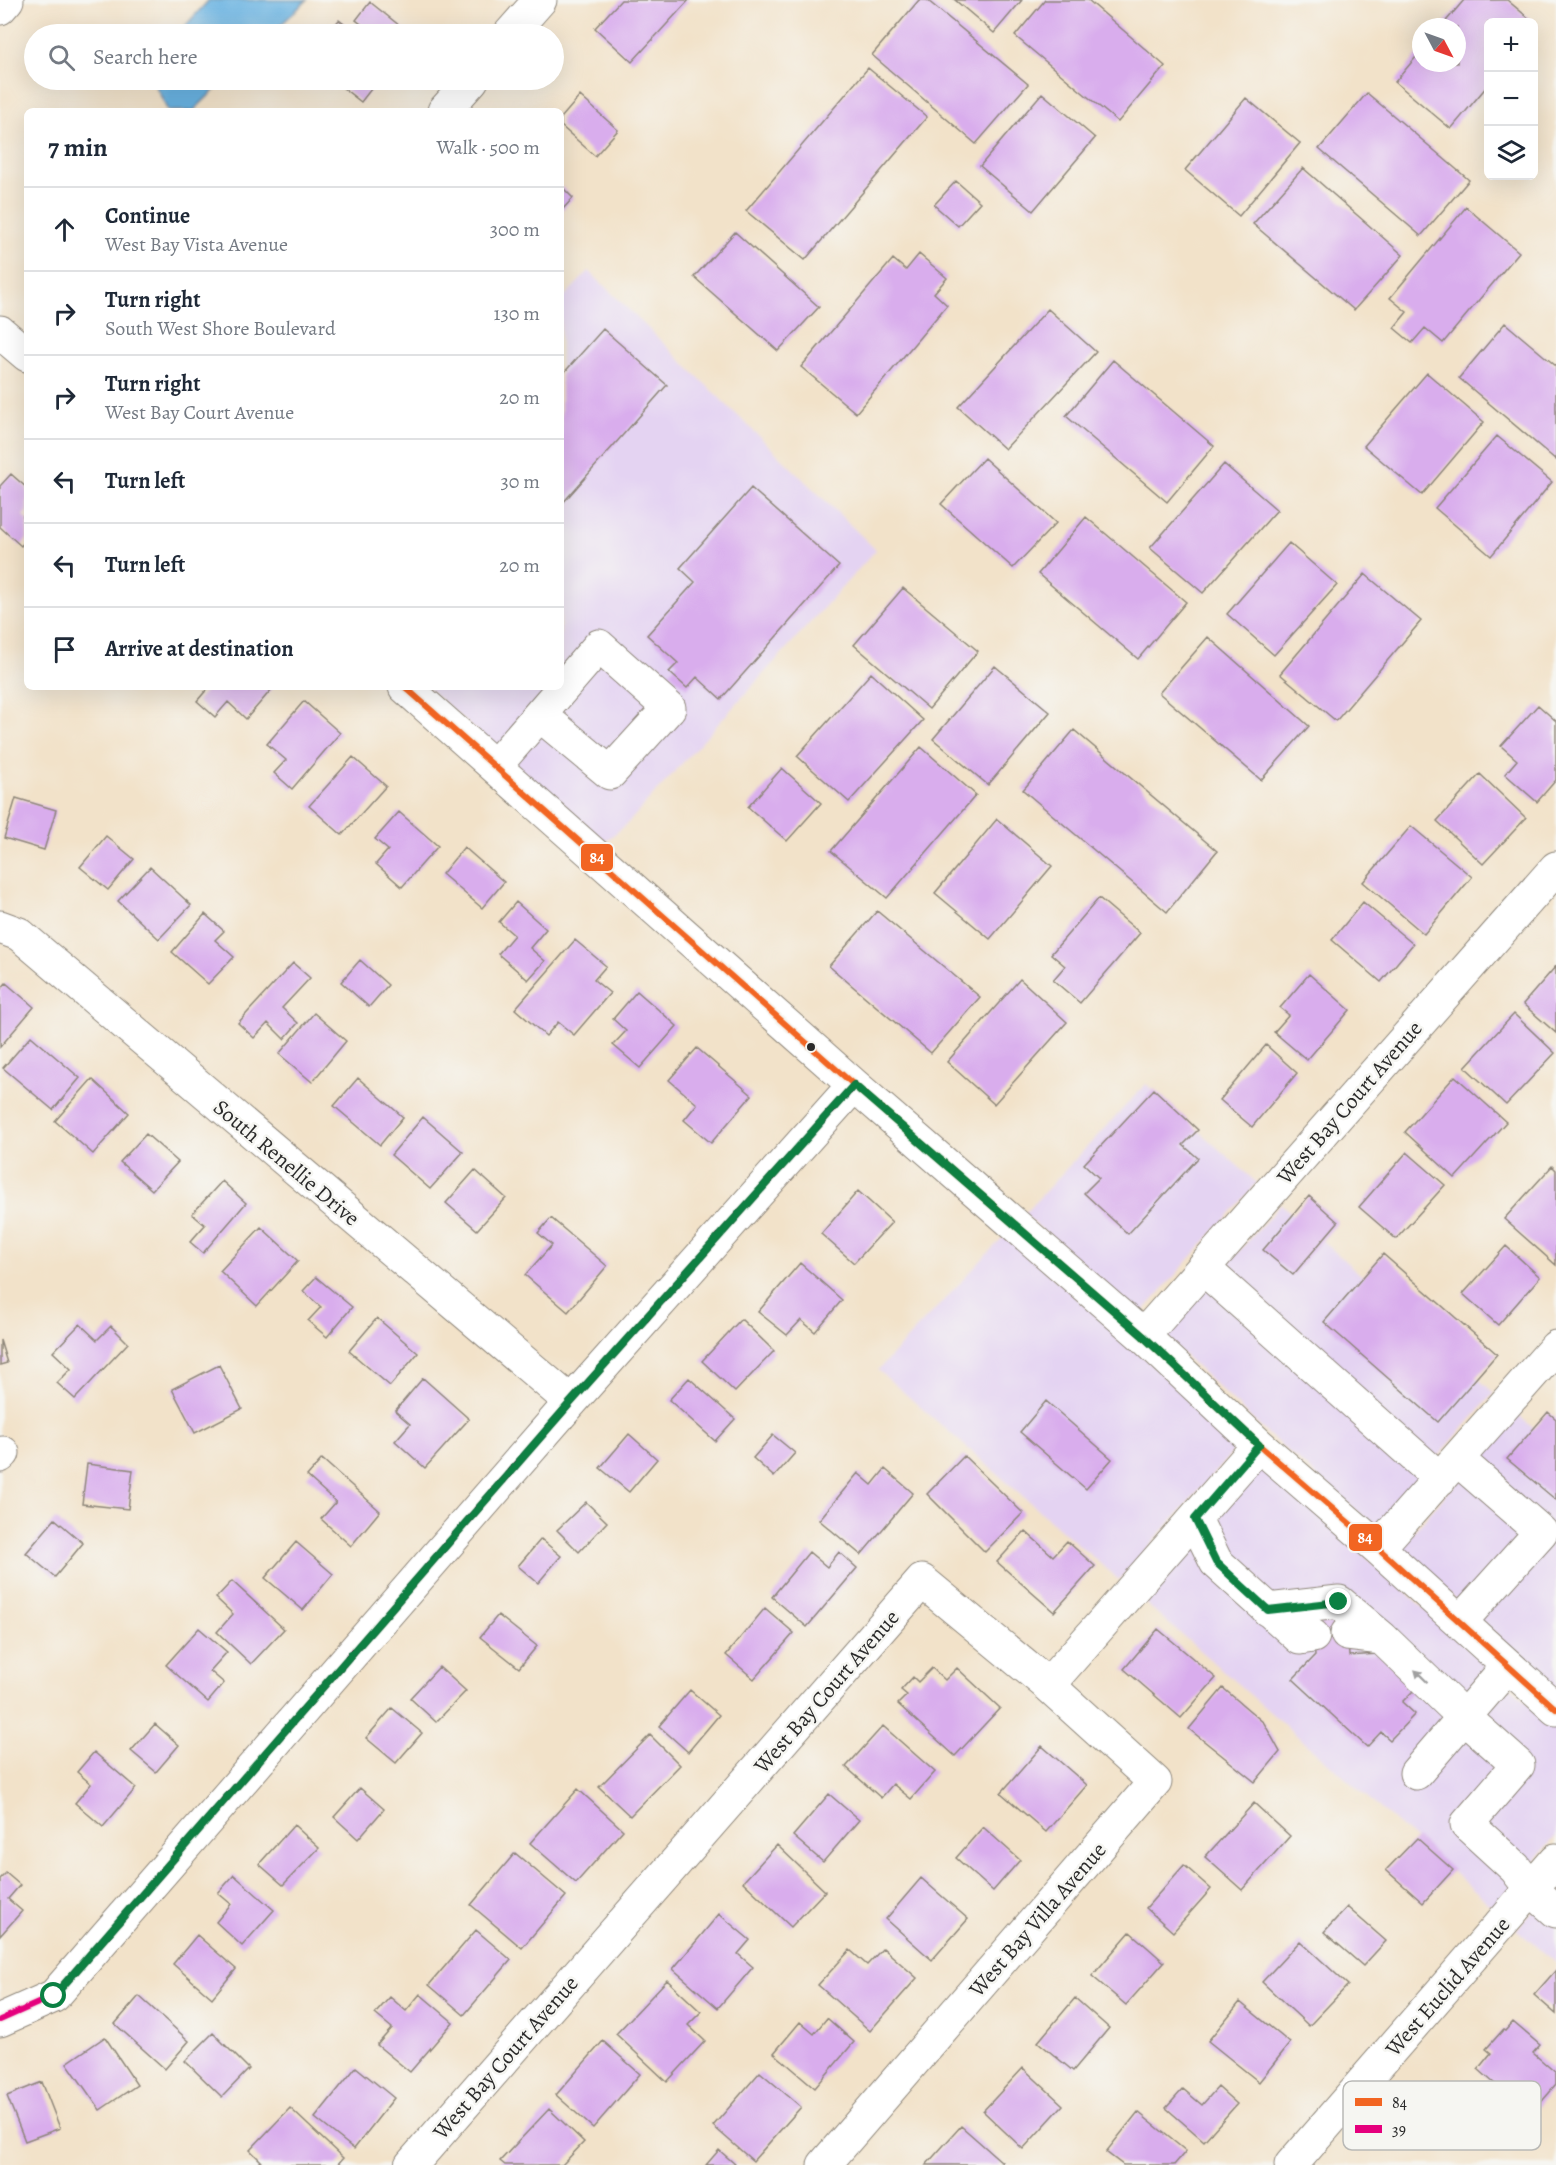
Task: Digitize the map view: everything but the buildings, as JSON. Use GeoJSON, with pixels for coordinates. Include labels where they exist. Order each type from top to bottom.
{"type":"FeatureCollection","features":[{"type":"Feature","properties":{"kind":"street"},"geometry":{"type":"LineString","coordinates":[[0,8],[7,0]]}},
{"type":"Feature","properties":{"kind":"street"},"geometry":{"type":"LineString","coordinates":[[519,24],[540,0]]}},
{"type":"Feature","properties":{"kind":"street"},"geometry":{"type":"LineString","coordinates":[[447,108],[463,90]]}},
{"type":"Feature","properties":{"kind":"street"},"geometry":{"type":"LineString","coordinates":[[0,332],[24,352]]}},
{"type":"Feature","properties":{"kind":"street"},"geometry":{"type":"LineString","coordinates":[[408,690],[854,1085],[1143,1336],[1259,1445],[1378,1548],[1556,1709]]}},
{"type":"Feature","properties":{"kind":"street"},"geometry":{"type":"LineString","coordinates":[[495,766],[540,715]]}},
{"type":"Feature","properties":{"kind":"street","name":"West Bay Court Avenue"},"geometry":{"type":"LineString","coordinates":[[1143,1336],[1556,868]]}},
{"type":"Feature","properties":{"kind":"street","name":"South Renellie Drive"},"geometry":{"type":"LineString","coordinates":[[0,927],[19,934],[571,1402]]}},
{"type":"Feature","properties":{"kind":"street"},"geometry":{"type":"LineString","coordinates":[[0,2020],[54,1996],[571,1402],[854,1085]]}},
{"type":"Feature","properties":{"kind":"street"},"geometry":{"type":"LineString","coordinates":[[1203,1268],[1448,1469],[1541,1532],[1460,1622]]}},
{"type":"Feature","properties":{"kind":"street"},"geometry":{"type":"LineString","coordinates":[[1378,1548],[1556,1347]]}},
{"type":"Feature","properties":{"kind":"street"},"geometry":{"type":"LineString","coordinates":[[1048,1685],[1259,1445]]}},
{"type":"Feature","properties":{"kind":"street"},"geometry":{"type":"LineString","coordinates":[[1195,1519],[1216,1562],[1299,1638],[1313,1636]]}},
{"type":"Feature","properties":{"kind":"street","name":"West Bay Court Avenue"},"geometry":{"type":"LineString","coordinates":[[411,2165],[922,1581],[1048,1685]]}},
{"type":"Feature","properties":{"kind":"street"},"geometry":{"type":"LineString","coordinates":[[1268,1610],[1339,1602],[1382,1638],[1518,1765],[1467,1824],[1515,1868],[1531,1889],[1556,1911]]}},
{"type":"Feature","properties":{"kind":"street"},"geometry":{"type":"LineString","coordinates":[[1347,1634],[1382,1638]]}},
{"type":"Feature","properties":{"kind":"street"},"geometry":{"type":"LineString","coordinates":[[1416,1773],[1508,1666]]}},
{"type":"Feature","properties":{"kind":"street","name":"West Bay Villa Avenue"},"geometry":{"type":"LineString","coordinates":[[824,2165],[1155,1782],[1048,1685]]}},
{"type":"Feature","properties":{"kind":"street","name":"West Euclid Avenue"},"geometry":{"type":"LineString","coordinates":[[1364,2081],[1556,1860]]}},
{"type":"Feature","properties":{"kind":"street","name":"West Euclid Avenue"},"geometry":{"type":"LineString","coordinates":[[1291,2165],[1343,2105]]}},
{"type":"Feature","properties":{"kind":"shaded area"},"geometry":{"type":"Polygon","coordinates":[[[589,271],[876,550],[628,823],[603,843],[430,690],[564,690],[564,297],[589,271]]]}},
{"type":"Feature","properties":{"kind":"shaded area"},"geometry":{"type":"Polygon","coordinates":[[[1146,1084],[1257,1183],[1140,1315],[1024,1214],[1146,1084]]]}},
{"type":"Feature","properties":{"kind":"shaded area"},"geometry":{"type":"Polygon","coordinates":[[[1281,1204],[1494,1393],[1376,1527],[1269,1435],[1164,1336],[1281,1204]]]}},
{"type":"Feature","properties":{"kind":"shaded area"},"geometry":{"type":"Polygon","coordinates":[[[1005,1235],[1133,1347],[1239,1445],[1119,1580],[878,1370],[1005,1235]]]}},
{"type":"Feature","properties":{"kind":"shaded area"},"geometry":{"type":"Polygon","coordinates":[[[1517,1414],[1556,1448],[1556,1690],[1399,1548],[1517,1414]]]}},
{"type":"Feature","properties":{"kind":"shaded area"},"geometry":{"type":"Polygon","coordinates":[[[1262,1466],[1556,1728],[1556,1836],[1494,1908],[1143,1601],[1262,1466]]]}},
{"type":"Feature","properties":{"kind":"shaded area"},"geometry":{"type":"Polygon","coordinates":[[[1556,1884],[1556,1963],[1517,1929],[1556,1884]]]}},
{"type":"Feature","properties":{"kind":"water"},"geometry":{"type":"Polygon","coordinates":[[[209,0],[307,0],[282,24],[187,24],[209,0]]]}},
{"type":"Feature","properties":{"kind":"water"},"geometry":{"type":"Polygon","coordinates":[[[158,90],[215,90],[196,108],[167,108],[158,90]]]}},
{"type":"Feature","properties":{"kind":"transit line","name":"84"},"geometry":{"type":"LineString","coordinates":[[408,690],[854,1085],[1143,1336],[1259,1445],[1378,1548],[1556,1709]]}},
{"type":"Feature","properties":{"kind":"transit line","name":"39"},"geometry":{"type":"LineString","coordinates":[[0,2020],[54,1996],[571,1402],[854,1085]]}},
{"type":"Feature","properties":{"kind":"route"},"geometry":{"type":"LineString","coordinates":[[54,1996],[571,1402],[854,1085],[1143,1336],[1259,1445],[1195,1519],[1216,1562],[1268,1610],[1339,1602]]}}]}
